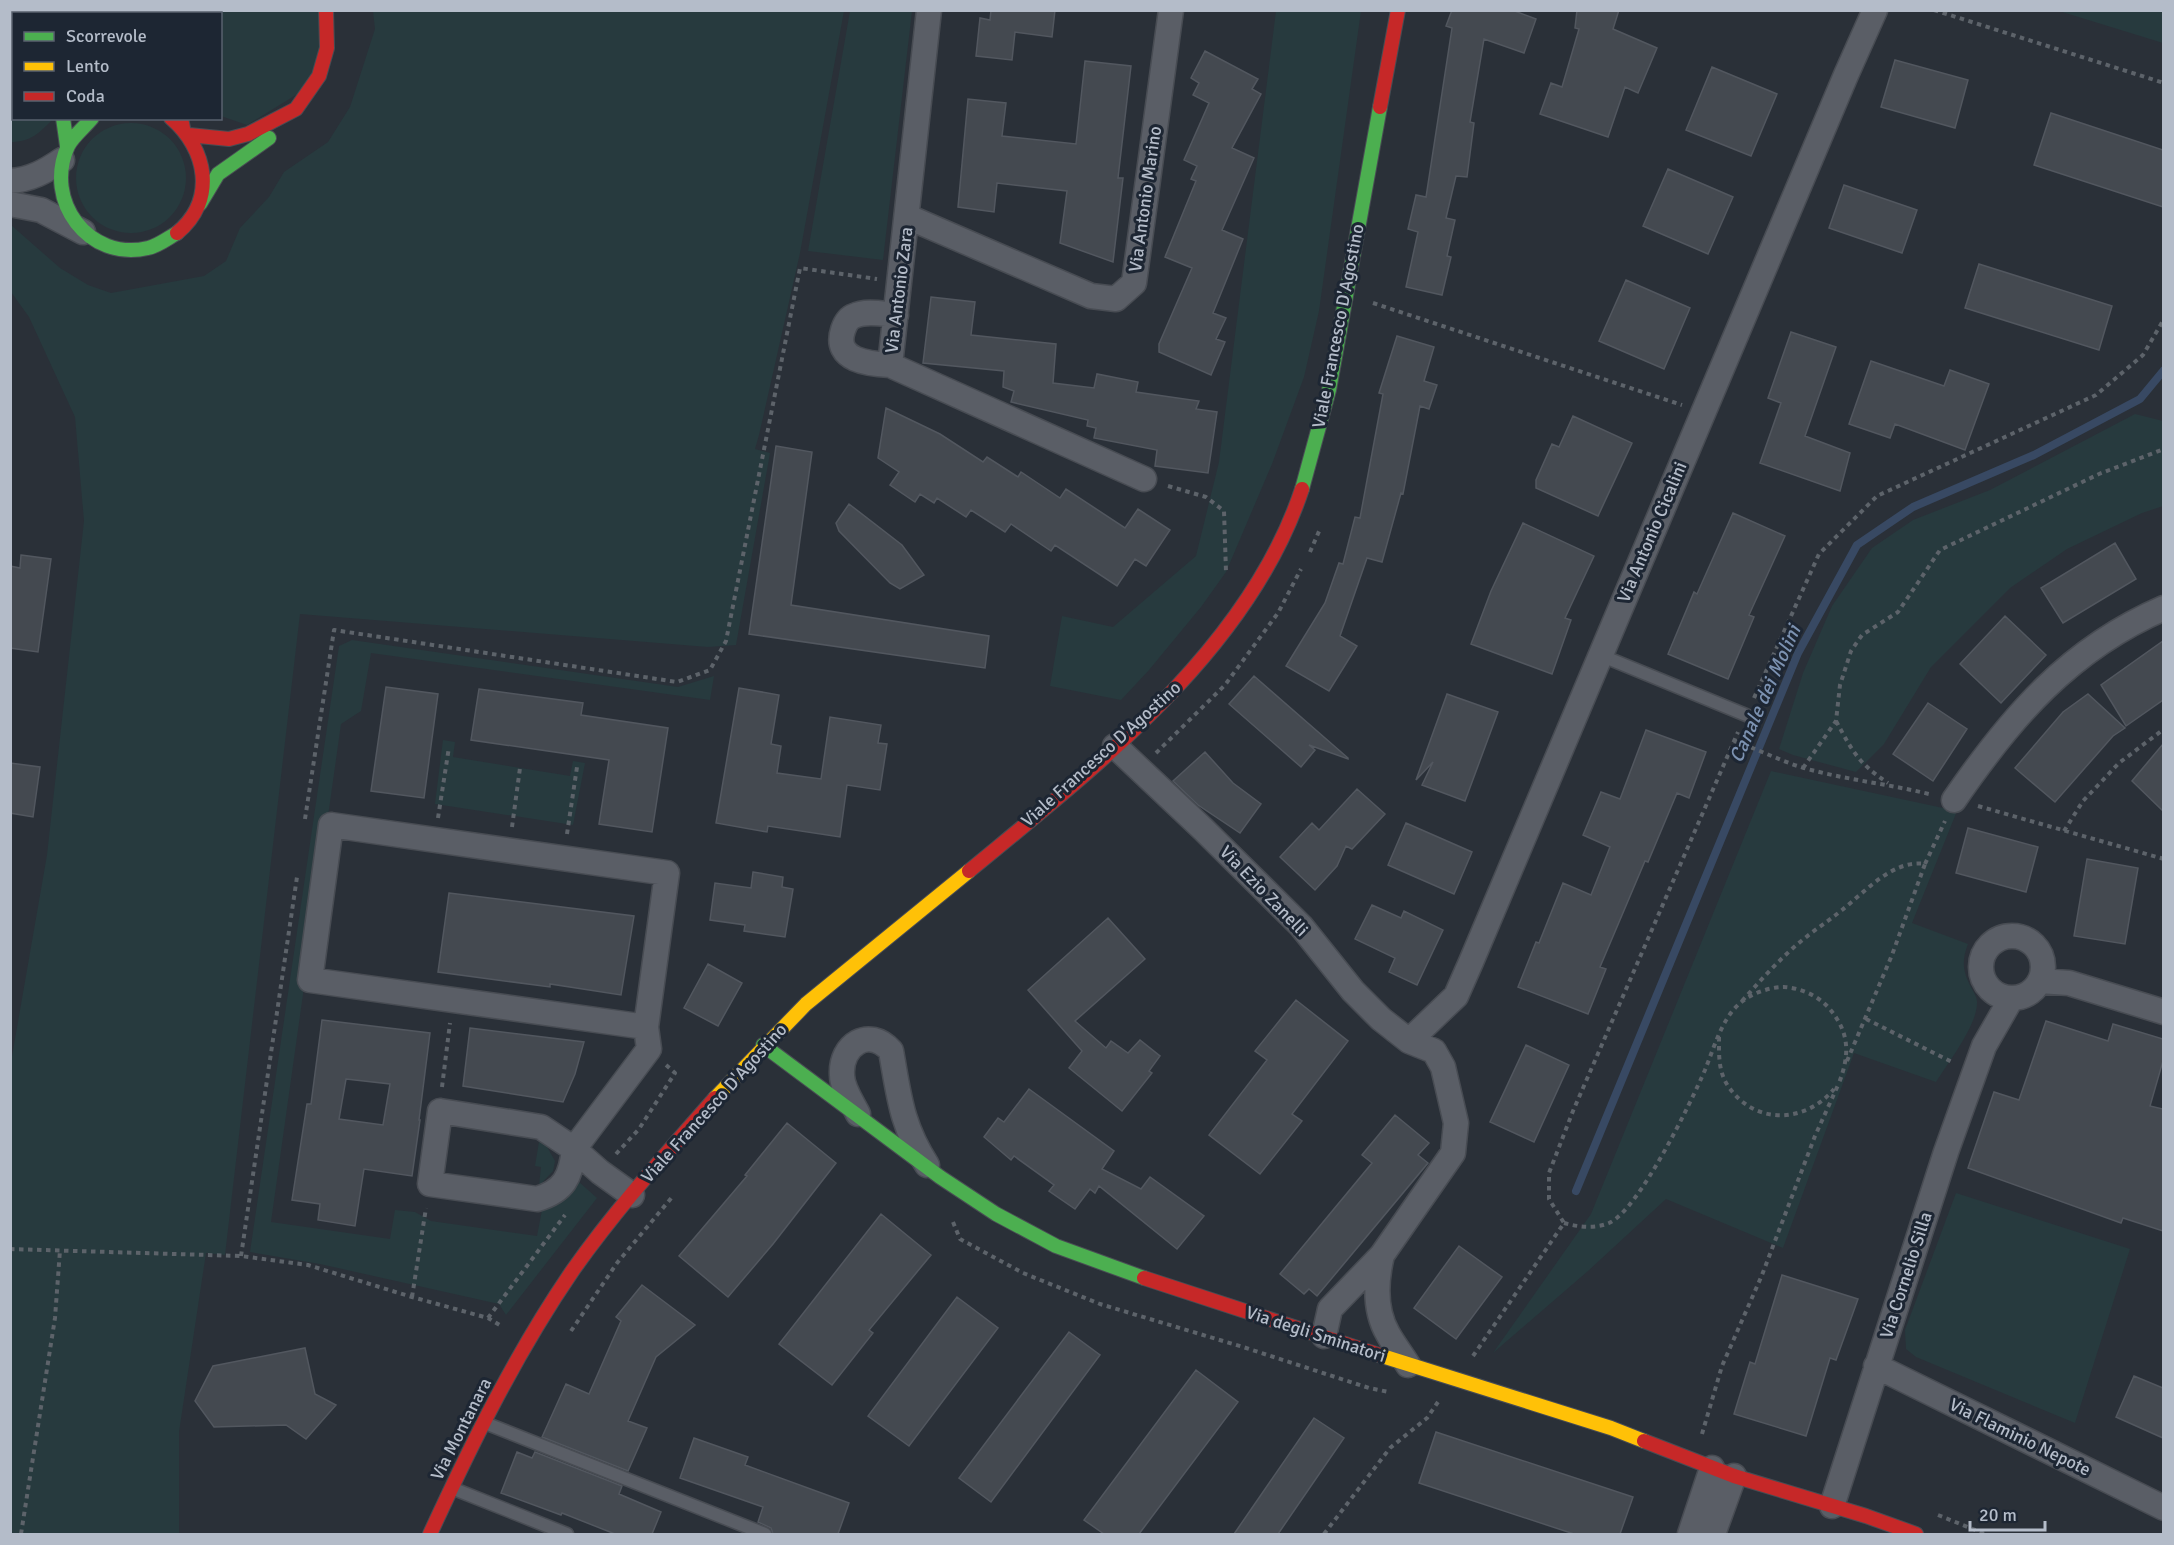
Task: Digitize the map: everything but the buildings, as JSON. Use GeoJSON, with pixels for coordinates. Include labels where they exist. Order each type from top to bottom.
{"type":"FeatureCollection","features":[{"type":"Feature","properties":{"kind":"main road"},"geometry":{"type":"LineString","coordinates":[[63,120],[64,153],[59,174],[61,196],[68,213],[83,232],[95,241],[110,247],[130,251],[160,244],[174,237],[186,226],[218,174],[279,131],[296,109],[319,76],[327,48],[326,10]]}},
{"type":"Feature","properties":{"kind":"main road","name":"Viale Francesco D'Agostino"},"geometry":{"type":"LineString","coordinates":[[528,1342],[573,1271],[632,1195],[763,1045],[806,1004],[1090,770],[1187,676],[1231,623],[1275,552],[1299,497],[1329,390],[1398,10]]}},
{"type":"Feature","properties":{"kind":"main road"},"geometry":{"type":"LineString","coordinates":[[184,127],[229,139],[248,134],[296,109]]}},
{"type":"Feature","properties":{"kind":"main road"},"geometry":{"type":"LineString","coordinates":[[64,153],[75,134],[90,120]]}},
{"type":"Feature","properties":{"kind":"main road"},"geometry":{"type":"LineString","coordinates":[[184,127],[199,155],[203,176],[202,191],[196,211]]}},
{"type":"Feature","properties":{"kind":"main road","name":"Via degli Sminatori"},"geometry":{"type":"LineString","coordinates":[[763,1045],[934,1174],[1023,1231],[1052,1246],[1454,1380],[1611,1428],[1723,1472],[1916,1534]]}},
{"type":"Feature","properties":{"kind":"main road","name":"Via Montanara"},"geometry":{"type":"LineString","coordinates":[[430,1534],[483,1422],[528,1342]]}},
{"type":"Feature","properties":{"kind":"street","name":"Via Antonio Zara"},"geometry":{"type":"LineString","coordinates":[[929,10],[890,365],[1144,479]]}},
{"type":"Feature","properties":{"kind":"street","name":"Via Antonio Marino"},"geometry":{"type":"LineString","coordinates":[[908,217],[1091,296],[1116,299],[1134,284],[1171,10]]}},
{"type":"Feature","properties":{"kind":"street","name":"Via Antonio Cicalini"},"geometry":{"type":"LineString","coordinates":[[1409,1041],[1455,996],[1875,10]]}},
{"type":"Feature","properties":{"kind":"street"},"geometry":{"type":"LineString","coordinates":[[10,181],[22,180],[47,171],[64,153]]}},
{"type":"Feature","properties":{"kind":"street"},"geometry":{"type":"LineString","coordinates":[[10,204],[41,210],[83,232]]}},
{"type":"Feature","properties":{"kind":"street"},"geometry":{"type":"LineString","coordinates":[[890,365],[864,363],[852,357],[843,347],[842,334],[846,322],[854,316],[869,313],[896,315]]}},
{"type":"Feature","properties":{"kind":"street"},"geometry":{"type":"LineString","coordinates":[[1954,800],[1995,743],[2026,706],[2068,666],[2112,635],[2163,608]]}},
{"type":"Feature","properties":{"kind":"street","name":"Via Ezio Zanelli"},"geometry":{"type":"LineString","coordinates":[[1115,746],[1301,926],[1353,990],[1380,1019],[1409,1041]]}},
{"type":"Feature","properties":{"kind":"street"},"geometry":{"type":"LineString","coordinates":[[440,1111],[430,1184],[537,1199],[554,1194],[569,1174],[574,1149],[648,1038],[668,873],[331,825],[310,980],[452,1001],[648,1038]]}},
{"type":"Feature","properties":{"kind":"street"},"geometry":{"type":"LineString","coordinates":[[2006,936],[2026,940],[2040,954],[2041,972],[2028,994],[2001,995],[1984,983],[1980,964],[1983,954],[1997,940],[2006,936]]}},
{"type":"Feature","properties":{"kind":"street"},"geometry":{"type":"LineString","coordinates":[[2041,972],[2163,1012]]}},
{"type":"Feature","properties":{"kind":"street","name":"Via Cornelio Silla"},"geometry":{"type":"LineString","coordinates":[[1832,1506],[1940,1169],[2001,995]]}},
{"type":"Feature","properties":{"kind":"street","name":"Via degli Sminatori"},"geometry":{"type":"LineString","coordinates":[[859,1116],[841,1077],[842,1062],[847,1051],[855,1043],[868,1038],[883,1042],[891,1051],[903,1119],[919,1153],[934,1174]]}},
{"type":"Feature","properties":{"kind":"street"},"geometry":{"type":"LineString","coordinates":[[1324,1336],[1330,1309],[1382,1255],[1453,1153],[1456,1123],[1452,1102],[1429,1077],[1409,1041]]}},
{"type":"Feature","properties":{"kind":"street","name":"Viale Francesco D'Agostino"},"geometry":{"type":"LineString","coordinates":[[440,1111],[541,1127],[574,1149],[600,1172],[632,1195]]}},
{"type":"Feature","properties":{"kind":"street"},"geometry":{"type":"LineString","coordinates":[[1382,1255],[1377,1276],[1381,1316],[1387,1333],[1408,1365]]}},
{"type":"Feature","properties":{"kind":"street","name":"Via Flaminio Nepote"},"geometry":{"type":"LineString","coordinates":[[1876,1366],[2163,1508]]}},
{"type":"Feature","properties":{"kind":"street"},"geometry":{"type":"LineString","coordinates":[[1690,1534],[1723,1472]]}},
{"type":"Feature","properties":{"kind":"street"},"geometry":{"type":"LineString","coordinates":[[1713,1534],[1723,1472]]}},
{"type":"Feature","properties":{"kind":"lane"},"geometry":{"type":"LineString","coordinates":[[1600,655],[1746,715]]}},
{"type":"Feature","properties":{"kind":"lane"},"geometry":{"type":"LineString","coordinates":[[483,1422],[765,1534]]}},
{"type":"Feature","properties":{"kind":"lane"},"geometry":{"type":"LineString","coordinates":[[451,1488],[567,1534]]}},
{"type":"Feature","properties":{"kind":"path"},"geometry":{"type":"LineString","coordinates":[[1934,10],[2163,83]]}},
{"type":"Feature","properties":{"kind":"path"},"geometry":{"type":"LineString","coordinates":[[305,820],[334,630],[677,682],[710,670],[726,641],[800,268],[900,282]]}},
{"type":"Feature","properties":{"kind":"path"},"geometry":{"type":"LineString","coordinates":[[1371,314],[1375,292]]}},
{"type":"Feature","properties":{"kind":"path"},"geometry":{"type":"LineString","coordinates":[[1373,303],[1703,411]]}},
{"type":"Feature","properties":{"kind":"path"},"geometry":{"type":"LineString","coordinates":[[1925,864],[1914,862],[1874,883],[1804,939],[1739,1003],[1727,1018],[1697,1088],[1648,1179],[1632,1203],[1609,1223],[1582,1228],[1564,1223],[1549,1199],[1549,1173],[1573,1112],[1734,741],[1819,554],[1876,496],[2096,395],[2143,355],[2163,319]]}},
{"type":"Feature","properties":{"kind":"path"},"geometry":{"type":"LineString","coordinates":[[1803,768],[1836,721],[1840,685],[1851,651],[1862,635],[1898,612],[1940,550],[2099,474],[2163,449]]}},
{"type":"Feature","properties":{"kind":"path"},"geometry":{"type":"LineString","coordinates":[[1144,479],[1206,497],[1224,512],[1226,572]]}},
{"type":"Feature","properties":{"kind":"path"},"geometry":{"type":"LineString","coordinates":[[1138,769],[1225,685],[1278,613],[1317,540],[1323,519]]}},
{"type":"Feature","properties":{"kind":"path"},"geometry":{"type":"LineString","coordinates":[[1836,721],[1854,754],[1868,770],[1891,784]]}},
{"type":"Feature","properties":{"kind":"path"},"geometry":{"type":"LineString","coordinates":[[2064,831],[2083,801],[2119,763],[2163,729]]}},
{"type":"Feature","properties":{"kind":"path"},"geometry":{"type":"LineString","coordinates":[[1734,741],[1779,759]]}},
{"type":"Feature","properties":{"kind":"path"},"geometry":{"type":"LineString","coordinates":[[440,805],[449,747]]}},
{"type":"Feature","properties":{"kind":"path"},"geometry":{"type":"LineString","coordinates":[[568,824],[577,767]]}},
{"type":"Feature","properties":{"kind":"path"},"geometry":{"type":"LineString","coordinates":[[514,815],[520,768]]}},
{"type":"Feature","properties":{"kind":"path"},"geometry":{"type":"LineString","coordinates":[[1713,1437],[1701,1434],[1722,1366],[1762,1275],[1815,1136],[1892,956],[1925,864],[1954,800]]}},
{"type":"Feature","properties":{"kind":"path"},"geometry":{"type":"LineString","coordinates":[[241,1256],[297,875]]}},
{"type":"Feature","properties":{"kind":"path"},"geometry":{"type":"LineString","coordinates":[[1739,1003],[1768,988],[1783,987],[1798,989],[1822,1000],[1838,1018],[1846,1038],[1846,1062]]}},
{"type":"Feature","properties":{"kind":"path"},"geometry":{"type":"LineString","coordinates":[[440,1111],[452,1001]]}},
{"type":"Feature","properties":{"kind":"path"},"geometry":{"type":"LineString","coordinates":[[1866,1019],[1949,1061]]}},
{"type":"Feature","properties":{"kind":"path"},"geometry":{"type":"LineString","coordinates":[[1719,1037],[1718,1062],[1727,1085],[1741,1101],[1761,1113],[1783,1116],[1805,1112],[1825,1100],[1839,1083]]}},
{"type":"Feature","properties":{"kind":"path"},"geometry":{"type":"LineString","coordinates":[[617,1153],[639,1129],[675,1073],[648,1038]]}},
{"type":"Feature","properties":{"kind":"path"},"geometry":{"type":"LineString","coordinates":[[412,1297],[430,1184]]}},
{"type":"Feature","properties":{"kind":"path"},"geometry":{"type":"LineString","coordinates":[[566,1339],[617,1263],[677,1191]]}},
{"type":"Feature","properties":{"kind":"path"},"geometry":{"type":"LineString","coordinates":[[488,1318],[568,1210]]}},
{"type":"Feature","properties":{"kind":"path"},"geometry":{"type":"LineString","coordinates":[[1324,1534],[1390,1448],[1427,1418],[1475,1353],[1564,1223]]}},
{"type":"Feature","properties":{"kind":"path"},"geometry":{"type":"LineString","coordinates":[[10,1249],[241,1256],[308,1265],[488,1318],[528,1342]]}},
{"type":"Feature","properties":{"kind":"path"},"geometry":{"type":"LineString","coordinates":[[21,1534],[55,1318],[60,1250]]}},
{"type":"Feature","properties":{"kind":"path"},"geometry":{"type":"LineString","coordinates":[[1932,1513],[1986,1534]]}},
{"type":"Feature","properties":{"kind":"green space"},"geometry":{"type":"Polygon","coordinates":[[[10,11],[12,12],[12,120],[52,120],[30,138],[10,142],[10,11]]]}},
{"type":"Feature","properties":{"kind":"green space"},"geometry":{"type":"Polygon","coordinates":[[[330,11],[312,85],[247,125],[222,116],[222,12],[165,12],[330,11]]]}},
{"type":"Feature","properties":{"kind":"green space"},"geometry":{"type":"Polygon","coordinates":[[[373,11],[844,11],[800,253],[755,449],[770,453],[736,645],[708,647],[300,614],[225,1255],[206,1253],[179,1432],[179,1534],[11,1534],[11,1062],[47,855],[84,521],[75,417],[29,317],[11,292],[11,225],[60,268],[88,285],[111,293],[204,276],[226,261],[240,228],[269,197],[284,172],[328,142],[350,107],[375,29],[373,11]]]}},
{"type":"Feature","properties":{"kind":"green space"},"geometry":{"type":"Polygon","coordinates":[[[850,11],[912,11],[883,260],[808,251],[850,11]]]}},
{"type":"Feature","properties":{"kind":"green space"},"geometry":{"type":"Polygon","coordinates":[[[1276,11],[1361,11],[1319,311],[1304,377],[1272,464],[1226,572],[1201,607],[1121,700],[1050,686],[1062,616],[1113,627],[1196,556],[1219,462],[1276,11]]]}},
{"type":"Feature","properties":{"kind":"green space"},"geometry":{"type":"Polygon","coordinates":[[[2059,11],[2163,11],[2163,43],[2059,11]]]}},
{"type":"Feature","properties":{"kind":"green space"},"geometry":{"type":"Polygon","coordinates":[[[131,123],[152,127],[170,139],[182,157],[186,178],[182,199],[170,217],[152,229],[131,233],[110,229],[92,217],[80,199],[76,178],[80,157],[92,139],[110,127],[131,123]]]}},
{"type":"Feature","properties":{"kind":"green space"},"geometry":{"type":"Polygon","coordinates":[[[2135,414],[2163,421],[2163,506],[2142,513],[2067,549],[2010,588],[1931,667],[1884,744],[1856,772],[1779,749],[1803,673],[1832,606],[1872,548],[1913,520],[1990,490],[2135,414]]]}},
{"type":"Feature","properties":{"kind":"green space"},"geometry":{"type":"Polygon","coordinates":[[[352,640],[678,687],[714,676],[710,700],[371,653],[361,711],[341,724],[271,1222],[390,1239],[395,1210],[415,1212],[431,1221],[537,1236],[542,1210],[559,1203],[579,1182],[597,1198],[506,1315],[499,1304],[320,1264],[250,1252],[339,646],[352,640]]]}},
{"type":"Feature","properties":{"kind":"green space"},"geometry":{"type":"Polygon","coordinates":[[[443,740],[455,742],[453,757],[570,776],[573,761],[585,763],[573,825],[435,804],[443,740]]]}},
{"type":"Feature","properties":{"kind":"green space"},"geometry":{"type":"Polygon","coordinates":[[[1771,771],[1957,811],[1912,923],[1968,944],[1964,956],[1964,967],[1977,1002],[1968,1032],[1936,1082],[1854,1053],[1783,1248],[1666,1199],[1588,1271],[1493,1353],[1591,1214],[1771,771]]]}},
{"type":"Feature","properties":{"kind":"green space"},"geometry":{"type":"Polygon","coordinates":[[[539,1142],[546,1145],[555,1161],[553,1171],[539,1186],[541,1167],[535,1166],[539,1142]]]}},
{"type":"Feature","properties":{"kind":"green space"},"geometry":{"type":"Polygon","coordinates":[[[1956,1193],[2130,1249],[2075,1423],[1916,1357],[1906,1349],[1905,1330],[1956,1193]]]}},
{"type":"Feature","properties":{"kind":"waterway","name":"Canale dei Molini"},"geometry":{"type":"LineString","coordinates":[[1576,1191],[1798,653],[1857,545],[1913,507],[2034,455],[2140,399],[2164,370]]}},
{"type":"Feature","properties":{"kind":"traffic: fast"},"geometry":{"type":"LineString","coordinates":[[1302,489],[1329,390],[1380,107]]}},
{"type":"Feature","properties":{"kind":"traffic: fast"},"geometry":{"type":"LineString","coordinates":[[63,120],[67,146]]}},
{"type":"Feature","properties":{"kind":"traffic: fast"},"geometry":{"type":"LineString","coordinates":[[90,120],[70,142],[62,167],[62,187],[67,206],[77,223],[90,236],[107,246],[127,250],[152,247],[177,233]]}},
{"type":"Feature","properties":{"kind":"traffic: fast"},"geometry":{"type":"LineString","coordinates":[[200,204],[218,174],[269,138]]}},
{"type":"Feature","properties":{"kind":"traffic: fast"},"geometry":{"type":"LineString","coordinates":[[763,1045],[940,1177],[996,1214],[1056,1246],[1144,1278]]}},
{"type":"Feature","properties":{"kind":"traffic: slow"},"geometry":{"type":"LineString","coordinates":[[715,1098],[806,1004],[969,871]]}},
{"type":"Feature","properties":{"kind":"traffic: slow"},"geometry":{"type":"LineString","coordinates":[[1379,1355],[1611,1428],[1644,1441]]}},
{"type":"Feature","properties":{"kind":"traffic: jam"},"geometry":{"type":"LineString","coordinates":[[189,135],[229,139],[248,134],[296,109],[319,76],[327,48],[326,10]]}},
{"type":"Feature","properties":{"kind":"traffic: jam"},"geometry":{"type":"LineString","coordinates":[[1380,107],[1398,10]]}},
{"type":"Feature","properties":{"kind":"traffic: jam"},"geometry":{"type":"LineString","coordinates":[[173,120],[193,144],[202,175],[202,190],[198,205],[190,220],[177,233]]}},
{"type":"Feature","properties":{"kind":"traffic: jam"},"geometry":{"type":"LineString","coordinates":[[181,120],[183,128]]}},
{"type":"Feature","properties":{"kind":"traffic: jam"},"geometry":{"type":"LineString","coordinates":[[969,871],[1116,747],[1207,653],[1245,602],[1278,547],[1302,489]]}},
{"type":"Feature","properties":{"kind":"traffic: jam"},"geometry":{"type":"LineString","coordinates":[[430,1534],[496,1399],[552,1301],[606,1225],[715,1098]]}},
{"type":"Feature","properties":{"kind":"traffic: jam"},"geometry":{"type":"LineString","coordinates":[[1144,1278],[1379,1355]]}},
{"type":"Feature","properties":{"kind":"traffic: jam"},"geometry":{"type":"LineString","coordinates":[[1644,1441],[1734,1476],[1866,1516],[1916,1534]]}}]}
